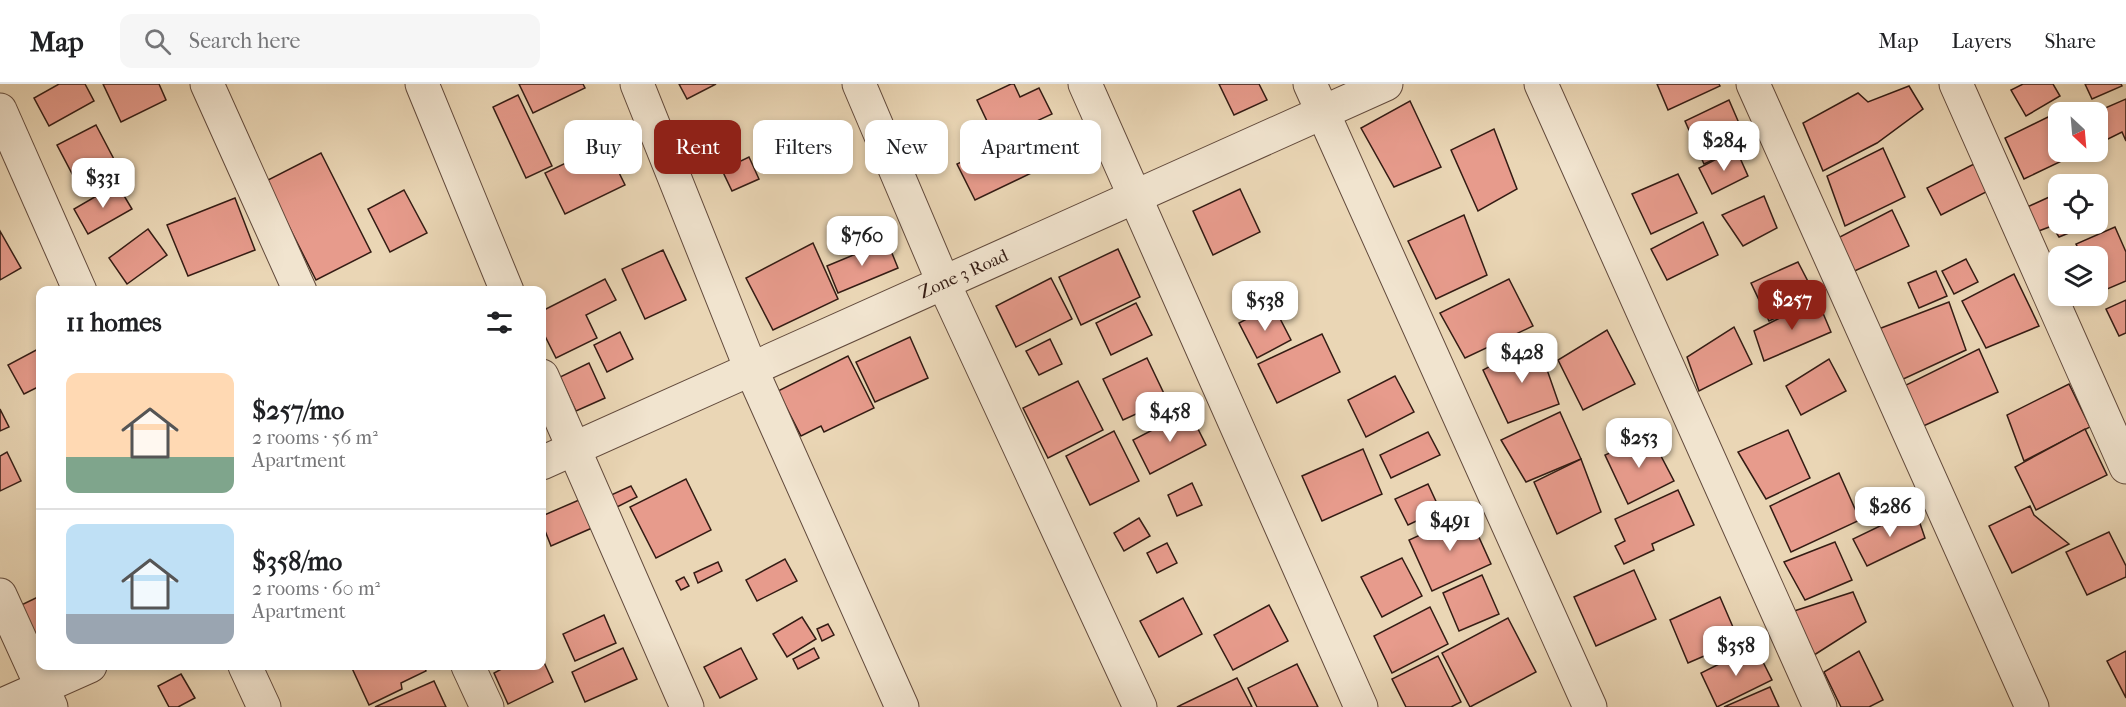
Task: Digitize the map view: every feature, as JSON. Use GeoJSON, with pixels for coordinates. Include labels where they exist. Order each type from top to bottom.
{"type":"FeatureCollection","features":[{"type":"Feature","properties":{"kind":"street"},"geometry":{"type":"LineString","coordinates":[[207,84],[298,286]]}},
{"type":"Feature","properties":{"kind":"street"},"geometry":{"type":"LineString","coordinates":[[637,84],[751,369],[902,707]]}},
{"type":"Feature","properties":{"kind":"street"},"geometry":{"type":"LineString","coordinates":[[859,84],[944,284],[1140,707]]}},
{"type":"Feature","properties":{"kind":"street"},"geometry":{"type":"LineString","coordinates":[[1085,84],[1361,707]]}},
{"type":"Feature","properties":{"kind":"street","name":"Zone 3 Road"},"geometry":{"type":"LineString","coordinates":[[546,461],[1136,197],[1316,98],[1386,84]]}},
{"type":"Feature","properties":{"kind":"street"},"geometry":{"type":"LineString","coordinates":[[1540,84],[1820,707]]}},
{"type":"Feature","properties":{"kind":"street"},"geometry":{"type":"LineString","coordinates":[[1753,84],[2032,707]]}},
{"type":"Feature","properties":{"kind":"street"},"geometry":{"type":"LineString","coordinates":[[1956,84],[2126,467]]}},
{"type":"Feature","properties":{"kind":"street"},"geometry":{"type":"LineString","coordinates":[[431,87],[505,286]]}},
{"type":"Feature","properties":{"kind":"street"},"geometry":{"type":"LineString","coordinates":[[1316,98],[1590,707]]}},
{"type":"Feature","properties":{"kind":"street"},"geometry":{"type":"LineString","coordinates":[[0,110],[78,286]]}},
{"type":"Feature","properties":{"kind":"street"},"geometry":{"type":"LineString","coordinates":[[546,386],[571,449],[687,707]]}},
{"type":"Feature","properties":{"kind":"street"},"geometry":{"type":"LineString","coordinates":[[0,594],[46,697]]}},
{"type":"Feature","properties":{"kind":"street"},"geometry":{"type":"LineString","coordinates":[[0,706],[46,697],[84,670]]}},
{"type":"Feature","properties":{"kind":"street"},"geometry":{"type":"LineString","coordinates":[[247,670],[264,707]]}},
{"type":"Feature","properties":{"kind":"street"},"geometry":{"type":"LineString","coordinates":[[470,670],[487,707]]}},
{"type":"Feature","properties":{"kind":"building"},"geometry":{"type":"Polygon","coordinates":[[[59,84],[85,84],[94,101],[49,126],[34,98],[59,84]]]}},
{"type":"Feature","properties":{"kind":"building"},"geometry":{"type":"Polygon","coordinates":[[[103,84],[159,84],[166,100],[121,122],[103,84]]]}},
{"type":"Feature","properties":{"kind":"building"},"geometry":{"type":"Polygon","coordinates":[[[519,84],[583,84],[585,88],[533,113],[519,84]]]}},
{"type":"Feature","properties":{"kind":"building"},"geometry":{"type":"Polygon","coordinates":[[[679,84],[716,84],[687,99],[679,84]]]}},
{"type":"Feature","properties":{"kind":"building"},"geometry":{"type":"Polygon","coordinates":[[[1011,84],[1014,84],[1020,97],[1039,88],[1052,114],[1039,120],[986,120],[977,100],[1011,84]]]}},
{"type":"Feature","properties":{"kind":"building"},"geometry":{"type":"Polygon","coordinates":[[[1219,84],[1259,84],[1267,100],[1234,115],[1219,84]]]}},
{"type":"Feature","properties":{"kind":"building"},"geometry":{"type":"Polygon","coordinates":[[[1657,84],[1719,84],[1720,86],[1668,110],[1657,84]]]}},
{"type":"Feature","properties":{"kind":"building"},"geometry":{"type":"Polygon","coordinates":[[[2023,84],[2053,84],[2060,96],[2026,116],[2011,90],[2023,84]]]}},
{"type":"Feature","properties":{"kind":"building"},"geometry":{"type":"Polygon","coordinates":[[[2085,84],[2121,84],[2122,86],[2092,99],[2085,84]]]}},
{"type":"Feature","properties":{"kind":"building"},"geometry":{"type":"Polygon","coordinates":[[[1909,86],[1923,109],[1877,143],[1823,171],[1803,123],[1858,93],[1868,102],[1909,86]]]}},
{"type":"Feature","properties":{"kind":"building"},"geometry":{"type":"Polygon","coordinates":[[[518,95],[552,166],[526,178],[493,107],[518,95]]]}},
{"type":"Feature","properties":{"kind":"building"},"geometry":{"type":"Polygon","coordinates":[[[2126,99],[2126,141],[2122,132],[2108,139],[2108,107],[2126,99]]]}},
{"type":"Feature","properties":{"kind":"building"},"geometry":{"type":"Polygon","coordinates":[[[1729,100],[1748,144],[1704,164],[1685,121],[1729,100]]]}},
{"type":"Feature","properties":{"kind":"building"},"geometry":{"type":"Polygon","coordinates":[[[1410,101],[1441,167],[1394,187],[1361,128],[1410,101]]]}},
{"type":"Feature","properties":{"kind":"building"},"geometry":{"type":"Polygon","coordinates":[[[2048,117],[2048,162],[2060,162],[2024,179],[2005,138],[2048,117]]]}},
{"type":"Feature","properties":{"kind":"building"},"geometry":{"type":"Polygon","coordinates":[[[96,125],[117,165],[78,185],[57,145],[96,125]]]}},
{"type":"Feature","properties":{"kind":"building"},"geometry":{"type":"Polygon","coordinates":[[[1494,129],[1517,189],[1478,211],[1451,150],[1494,129]]]}},
{"type":"Feature","properties":{"kind":"building"},"geometry":{"type":"Polygon","coordinates":[[[1883,148],[1905,197],[1845,226],[1827,176],[1883,148]]]}},
{"type":"Feature","properties":{"kind":"building"},"geometry":{"type":"Polygon","coordinates":[[[1736,149],[1748,176],[1712,194],[1699,168],[1736,149]]]}},
{"type":"Feature","properties":{"kind":"building"},"geometry":{"type":"Polygon","coordinates":[[[321,153],[371,252],[316,280],[266,181],[321,153]]]}},
{"type":"Feature","properties":{"kind":"building"},"geometry":{"type":"Polygon","coordinates":[[[749,157],[753,166],[753,174],[757,174],[759,179],[732,191],[724,174],[741,174],[741,161],[749,157]]]}},
{"type":"Feature","properties":{"kind":"building"},"geometry":{"type":"Polygon","coordinates":[[[564,164],[564,174],[620,174],[625,185],[565,214],[545,173],[564,164]]]}},
{"type":"Feature","properties":{"kind":"building"},"geometry":{"type":"Polygon","coordinates":[[[1974,164],[1988,191],[1941,215],[1927,188],[1974,164]]]}},
{"type":"Feature","properties":{"kind":"building"},"geometry":{"type":"Polygon","coordinates":[[[962,174],[1029,174],[975,200],[962,174]]]}},
{"type":"Feature","properties":{"kind":"building"},"geometry":{"type":"Polygon","coordinates":[[[1678,174],[1697,213],[1651,234],[1632,194],[1678,174]]]}},
{"type":"Feature","properties":{"kind":"building"},"geometry":{"type":"Polygon","coordinates":[[[117,184],[132,209],[88,234],[74,209],[117,184]]]}},
{"type":"Feature","properties":{"kind":"building"},"geometry":{"type":"Polygon","coordinates":[[[1240,189],[1260,232],[1213,255],[1193,211],[1240,189]]]}},
{"type":"Feature","properties":{"kind":"building"},"geometry":{"type":"Polygon","coordinates":[[[404,190],[427,233],[390,252],[368,209],[404,190]]]}},
{"type":"Feature","properties":{"kind":"building"},"geometry":{"type":"Polygon","coordinates":[[[1764,196],[1777,228],[1743,246],[1722,215],[1764,196]]]}},
{"type":"Feature","properties":{"kind":"building"},"geometry":{"type":"Polygon","coordinates":[[[235,198],[255,250],[188,276],[167,225],[235,198]]]}},
{"type":"Feature","properties":{"kind":"building"},"geometry":{"type":"Polygon","coordinates":[[[2048,198],[2048,228],[2036,232],[2025,208],[2048,198]]]}},
{"type":"Feature","properties":{"kind":"building"},"geometry":{"type":"Polygon","coordinates":[[[1892,210],[1909,246],[1848,274],[1832,241],[1892,210]]]}},
{"type":"Feature","properties":{"kind":"building"},"geometry":{"type":"Polygon","coordinates":[[[1464,215],[1487,275],[1436,299],[1408,241],[1464,215]]]}},
{"type":"Feature","properties":{"kind":"building"},"geometry":{"type":"Polygon","coordinates":[[[1703,222],[1718,255],[1667,280],[1651,249],[1703,222]]]}},
{"type":"Feature","properties":{"kind":"building"},"geometry":{"type":"Polygon","coordinates":[[[2115,227],[2126,252],[2126,281],[2108,289],[2108,246],[2077,246],[2076,244],[2099,234],[2108,234],[2108,230],[2115,227]]]}},
{"type":"Feature","properties":{"kind":"building"},"geometry":{"type":"Polygon","coordinates":[[[148,229],[167,255],[127,284],[109,258],[148,229]]]}},
{"type":"Feature","properties":{"kind":"building"},"geometry":{"type":"Polygon","coordinates":[[[0,231],[21,268],[0,280],[0,231]]]}},
{"type":"Feature","properties":{"kind":"building"},"geometry":{"type":"Polygon","coordinates":[[[887,241],[898,268],[838,293],[827,266],[887,241]]]}},
{"type":"Feature","properties":{"kind":"building"},"geometry":{"type":"Polygon","coordinates":[[[813,243],[838,299],[773,330],[746,278],[813,243]]]}},
{"type":"Feature","properties":{"kind":"building"},"geometry":{"type":"Polygon","coordinates":[[[1118,249],[1140,297],[1081,325],[1059,277],[1118,249]]]}},
{"type":"Feature","properties":{"kind":"building"},"geometry":{"type":"Polygon","coordinates":[[[663,250],[686,300],[645,319],[622,269],[663,250]]]}},
{"type":"Feature","properties":{"kind":"building"},"geometry":{"type":"Polygon","coordinates":[[[1966,259],[1978,282],[1954,294],[1942,271],[1966,259]]]}},
{"type":"Feature","properties":{"kind":"building"},"geometry":{"type":"Polygon","coordinates":[[[1798,262],[1817,299],[1769,321],[1751,283],[1798,262]]]}},
{"type":"Feature","properties":{"kind":"building"},"geometry":{"type":"Polygon","coordinates":[[[1936,271],[1947,296],[1919,308],[1908,283],[1936,271]]]}},
{"type":"Feature","properties":{"kind":"building"},"geometry":{"type":"Polygon","coordinates":[[[2014,274],[2039,326],[1986,348],[1962,301],[2014,274]]]}},
{"type":"Feature","properties":{"kind":"building"},"geometry":{"type":"Polygon","coordinates":[[[1051,278],[1072,319],[1016,347],[996,306],[1051,278]]]}},
{"type":"Feature","properties":{"kind":"building"},"geometry":{"type":"Polygon","coordinates":[[[605,279],[616,300],[586,315],[597,338],[556,358],[546,338],[546,309],[605,279]]]}},
{"type":"Feature","properties":{"kind":"building"},"geometry":{"type":"Polygon","coordinates":[[[1509,279],[1533,326],[1465,358],[1440,313],[1509,279]]]}},
{"type":"Feature","properties":{"kind":"building"},"geometry":{"type":"Polygon","coordinates":[[[1817,299],[1831,332],[1764,361],[1754,331],[1817,299]]]}},
{"type":"Feature","properties":{"kind":"building"},"geometry":{"type":"Polygon","coordinates":[[[2126,300],[2126,333],[2119,336],[2106,309],[2126,300]]]}},
{"type":"Feature","properties":{"kind":"building"},"geometry":{"type":"Polygon","coordinates":[[[1949,302],[1966,350],[1899,381],[1876,330],[1949,302]]]}},
{"type":"Feature","properties":{"kind":"building"},"geometry":{"type":"Polygon","coordinates":[[[1136,303],[1152,335],[1111,355],[1096,323],[1136,303]]]}},
{"type":"Feature","properties":{"kind":"building"},"geometry":{"type":"Polygon","coordinates":[[[1273,305],[1291,340],[1257,358],[1239,323],[1273,305]]]}},
{"type":"Feature","properties":{"kind":"building"},"geometry":{"type":"Polygon","coordinates":[[[1734,327],[1752,364],[1699,391],[1687,357],[1734,327]]]}},
{"type":"Feature","properties":{"kind":"building"},"geometry":{"type":"Polygon","coordinates":[[[1607,330],[1635,384],[1583,410],[1558,360],[1607,330]]]}},
{"type":"Feature","properties":{"kind":"building"},"geometry":{"type":"Polygon","coordinates":[[[620,332],[633,359],[607,372],[594,345],[620,332]]]}},
{"type":"Feature","properties":{"kind":"building"},"geometry":{"type":"Polygon","coordinates":[[[1322,334],[1340,372],[1277,403],[1258,364],[1322,334]]]}},
{"type":"Feature","properties":{"kind":"building"},"geometry":{"type":"Polygon","coordinates":[[[910,337],[928,378],[875,402],[856,362],[910,337]]]}},
{"type":"Feature","properties":{"kind":"building"},"geometry":{"type":"Polygon","coordinates":[[[1050,339],[1062,364],[1039,375],[1026,351],[1050,339]]]}},
{"type":"Feature","properties":{"kind":"building"},"geometry":{"type":"Polygon","coordinates":[[[1537,341],[1559,404],[1508,423],[1483,370],[1537,341]]]}},
{"type":"Feature","properties":{"kind":"building"},"geometry":{"type":"Polygon","coordinates":[[[1979,349],[1998,392],[1919,428],[1902,387],[1979,349]]]}},
{"type":"Feature","properties":{"kind":"building"},"geometry":{"type":"Polygon","coordinates":[[[36,350],[36,388],[24,394],[8,365],[36,350]]]}},
{"type":"Feature","properties":{"kind":"building"},"geometry":{"type":"Polygon","coordinates":[[[848,356],[874,408],[824,432],[821,426],[801,436],[778,391],[848,356]]]}},
{"type":"Feature","properties":{"kind":"building"},"geometry":{"type":"Polygon","coordinates":[[[1147,358],[1167,400],[1123,420],[1103,379],[1147,358]]]}},
{"type":"Feature","properties":{"kind":"building"},"geometry":{"type":"Polygon","coordinates":[[[1829,359],[1846,391],[1801,415],[1786,386],[1829,359]]]}},
{"type":"Feature","properties":{"kind":"building"},"geometry":{"type":"Polygon","coordinates":[[[589,363],[605,398],[576,411],[560,377],[589,363]]]}},
{"type":"Feature","properties":{"kind":"building"},"geometry":{"type":"Polygon","coordinates":[[[1395,376],[1414,412],[1366,437],[1348,400],[1395,376]]]}},
{"type":"Feature","properties":{"kind":"building"},"geometry":{"type":"Polygon","coordinates":[[[1078,381],[1103,430],[1048,458],[1023,408],[1078,381]]]}},
{"type":"Feature","properties":{"kind":"building"},"geometry":{"type":"Polygon","coordinates":[[[2069,384],[2090,427],[2024,461],[2007,415],[2069,384]]]}},
{"type":"Feature","properties":{"kind":"building"},"geometry":{"type":"Polygon","coordinates":[[[0,409],[9,427],[0,431],[0,409]]]}},
{"type":"Feature","properties":{"kind":"building"},"geometry":{"type":"Polygon","coordinates":[[[1189,411],[1206,445],[1150,474],[1133,440],[1189,411]]]}},
{"type":"Feature","properties":{"kind":"building"},"geometry":{"type":"Polygon","coordinates":[[[1560,412],[1581,459],[1526,482],[1501,440],[1560,412]]]}},
{"type":"Feature","properties":{"kind":"building"},"geometry":{"type":"Polygon","coordinates":[[[2085,429],[2107,475],[2036,510],[2015,467],[2085,429]]]}},
{"type":"Feature","properties":{"kind":"building"},"geometry":{"type":"Polygon","coordinates":[[[1788,430],[1810,478],[1766,499],[1738,452],[1788,430]]]}},
{"type":"Feature","properties":{"kind":"building"},"geometry":{"type":"Polygon","coordinates":[[[1114,431],[1139,481],[1090,505],[1066,456],[1114,431]]]}},
{"type":"Feature","properties":{"kind":"building"},"geometry":{"type":"Polygon","coordinates":[[[1428,432],[1440,455],[1391,478],[1380,455],[1428,432]]]}},
{"type":"Feature","properties":{"kind":"building"},"geometry":{"type":"Polygon","coordinates":[[[1650,435],[1674,481],[1628,504],[1605,455],[1650,435]]]}},
{"type":"Feature","properties":{"kind":"building"},"geometry":{"type":"Polygon","coordinates":[[[1363,449],[1382,494],[1322,521],[1302,476],[1363,449]]]}},
{"type":"Feature","properties":{"kind":"building"},"geometry":{"type":"Polygon","coordinates":[[[7,452],[21,481],[0,491],[0,456],[7,452]]]}},
{"type":"Feature","properties":{"kind":"building"},"geometry":{"type":"Polygon","coordinates":[[[1581,459],[1601,512],[1557,534],[1534,482],[1581,459]]]}},
{"type":"Feature","properties":{"kind":"building"},"geometry":{"type":"Polygon","coordinates":[[[1839,473],[1860,520],[1791,552],[1770,506],[1839,473]]]}},
{"type":"Feature","properties":{"kind":"building"},"geometry":{"type":"Polygon","coordinates":[[[686,479],[711,530],[656,558],[630,507],[686,479]]]}},
{"type":"Feature","properties":{"kind":"building"},"geometry":{"type":"Polygon","coordinates":[[[1192,483],[1202,505],[1177,516],[1168,495],[1192,483]]]}},
{"type":"Feature","properties":{"kind":"building"},"geometry":{"type":"Polygon","coordinates":[[[1428,484],[1440,510],[1408,525],[1395,499],[1428,484]]]}},
{"type":"Feature","properties":{"kind":"building"},"geometry":{"type":"Polygon","coordinates":[[[631,486],[637,497],[617,507],[611,495],[631,486]]]}},
{"type":"Feature","properties":{"kind":"building"},"geometry":{"type":"Polygon","coordinates":[[[1678,490],[1694,525],[1652,544],[1654,550],[1624,564],[1615,546],[1625,541],[1615,519],[1678,490]]]}},
{"type":"Feature","properties":{"kind":"building"},"geometry":{"type":"Polygon","coordinates":[[[579,500],[592,528],[551,546],[546,533],[546,514],[579,500]]]}},
{"type":"Feature","properties":{"kind":"building"},"geometry":{"type":"Polygon","coordinates":[[[2030,506],[2034,515],[2069,544],[2012,573],[1989,526],[2030,506]]]}},
{"type":"Feature","properties":{"kind":"building"},"geometry":{"type":"Polygon","coordinates":[[[1915,509],[1925,538],[1867,566],[1853,539],[1915,509]]]}},
{"type":"Feature","properties":{"kind":"building"},"geometry":{"type":"Polygon","coordinates":[[[1468,513],[1491,564],[1432,591],[1409,540],[1468,513]]]}},
{"type":"Feature","properties":{"kind":"building"},"geometry":{"type":"Polygon","coordinates":[[[1139,518],[1150,536],[1124,551],[1114,533],[1139,518]]]}},
{"type":"Feature","properties":{"kind":"building"},"geometry":{"type":"Polygon","coordinates":[[[2109,532],[2126,566],[2126,577],[2087,595],[2066,552],[2109,532]]]}},
{"type":"Feature","properties":{"kind":"building"},"geometry":{"type":"Polygon","coordinates":[[[1835,542],[1852,580],[1805,600],[1784,562],[1835,542]]]}},
{"type":"Feature","properties":{"kind":"building"},"geometry":{"type":"Polygon","coordinates":[[[1167,543],[1177,563],[1157,573],[1147,553],[1167,543]]]}},
{"type":"Feature","properties":{"kind":"building"},"geometry":{"type":"Polygon","coordinates":[[[1402,558],[1422,596],[1382,617],[1361,577],[1402,558]]]}},
{"type":"Feature","properties":{"kind":"building"},"geometry":{"type":"Polygon","coordinates":[[[785,559],[797,581],[757,601],[746,580],[785,559]]]}},
{"type":"Feature","properties":{"kind":"building"},"geometry":{"type":"Polygon","coordinates":[[[718,562],[722,571],[698,583],[694,573],[718,562]]]}},
{"type":"Feature","properties":{"kind":"building"},"geometry":{"type":"Polygon","coordinates":[[[1634,570],[1656,619],[1596,646],[1574,597],[1634,570]]]}},
{"type":"Feature","properties":{"kind":"building"},"geometry":{"type":"Polygon","coordinates":[[[1482,575],[1499,614],[1459,631],[1443,593],[1482,575]]]}},
{"type":"Feature","properties":{"kind":"building"},"geometry":{"type":"Polygon","coordinates":[[[684,577],[689,586],[681,590],[676,581],[684,577]]]}},
{"type":"Feature","properties":{"kind":"building"},"geometry":{"type":"Polygon","coordinates":[[[1853,592],[1866,622],[1811,657],[1794,611],[1853,592]]]}},
{"type":"Feature","properties":{"kind":"building"},"geometry":{"type":"Polygon","coordinates":[[[1720,597],[1739,641],[1688,663],[1670,620],[1720,597]]]}},
{"type":"Feature","properties":{"kind":"building"},"geometry":{"type":"Polygon","coordinates":[[[36,598],[36,643],[33,645],[15,608],[36,598]]]}},
{"type":"Feature","properties":{"kind":"building"},"geometry":{"type":"Polygon","coordinates":[[[1183,598],[1202,634],[1159,657],[1140,621],[1183,598]]]}},
{"type":"Feature","properties":{"kind":"building"},"geometry":{"type":"Polygon","coordinates":[[[1269,605],[1288,641],[1233,670],[1214,635],[1269,605]]]}},
{"type":"Feature","properties":{"kind":"building"},"geometry":{"type":"Polygon","coordinates":[[[1430,607],[1448,644],[1392,673],[1374,636],[1430,607]]]}},
{"type":"Feature","properties":{"kind":"building"},"geometry":{"type":"Polygon","coordinates":[[[604,615],[616,643],[575,661],[563,634],[604,615]]]}},
{"type":"Feature","properties":{"kind":"building"},"geometry":{"type":"Polygon","coordinates":[[[802,617],[816,639],[787,657],[773,634],[802,617]]]}},
{"type":"Feature","properties":{"kind":"building"},"geometry":{"type":"Polygon","coordinates":[[[1508,618],[1536,672],[1470,707],[1442,653],[1508,618]]]}},
{"type":"Feature","properties":{"kind":"building"},"geometry":{"type":"Polygon","coordinates":[[[828,624],[834,635],[822,641],[817,629],[828,624]]]}},
{"type":"Feature","properties":{"kind":"building"},"geometry":{"type":"Polygon","coordinates":[[[1755,646],[1772,680],[1717,707],[1701,673],[1755,646]]]}},
{"type":"Feature","properties":{"kind":"building"},"geometry":{"type":"Polygon","coordinates":[[[623,648],[637,679],[585,702],[572,672],[623,648]]]}},
{"type":"Feature","properties":{"kind":"building"},"geometry":{"type":"Polygon","coordinates":[[[741,648],[757,679],[720,698],[704,667],[741,648]]]}},
{"type":"Feature","properties":{"kind":"building"},"geometry":{"type":"Polygon","coordinates":[[[814,648],[819,658],[798,669],[793,659],[814,648]]]}},
{"type":"Feature","properties":{"kind":"building"},"geometry":{"type":"Polygon","coordinates":[[[1859,651],[1883,700],[1869,707],[1841,707],[1824,672],[1859,651]]]}},
{"type":"Feature","properties":{"kind":"building"},"geometry":{"type":"Polygon","coordinates":[[[2126,651],[2126,698],[2107,661],[2126,651]]]}},
{"type":"Feature","properties":{"kind":"building"},"geometry":{"type":"Polygon","coordinates":[[[1438,656],[1461,702],[1451,707],[1406,707],[1392,679],[1438,656]]]}},
{"type":"Feature","properties":{"kind":"building"},"geometry":{"type":"Polygon","coordinates":[[[1297,664],[1318,707],[1257,707],[1248,688],[1297,664]]]}},
{"type":"Feature","properties":{"kind":"building"},"geometry":{"type":"Polygon","coordinates":[[[546,667],[553,682],[508,704],[494,673],[500,670],[546,670],[546,667]]]}},
{"type":"Feature","properties":{"kind":"building"},"geometry":{"type":"Polygon","coordinates":[[[353,670],[426,670],[401,683],[402,689],[369,705],[353,670]]]}},
{"type":"Feature","properties":{"kind":"building"},"geometry":{"type":"Polygon","coordinates":[[[181,674],[195,698],[178,707],[169,707],[158,686],[181,674]]]}},
{"type":"Feature","properties":{"kind":"building"},"geometry":{"type":"Polygon","coordinates":[[[1237,678],[1252,707],[1177,707],[1237,678]]]}},
{"type":"Feature","properties":{"kind":"building"},"geometry":{"type":"Polygon","coordinates":[[[434,681],[446,707],[375,707],[434,681]]]}},
{"type":"Feature","properties":{"kind":"building"},"geometry":{"type":"Polygon","coordinates":[[[1770,687],[1779,707],[1724,707],[1770,687]]]}}]}
